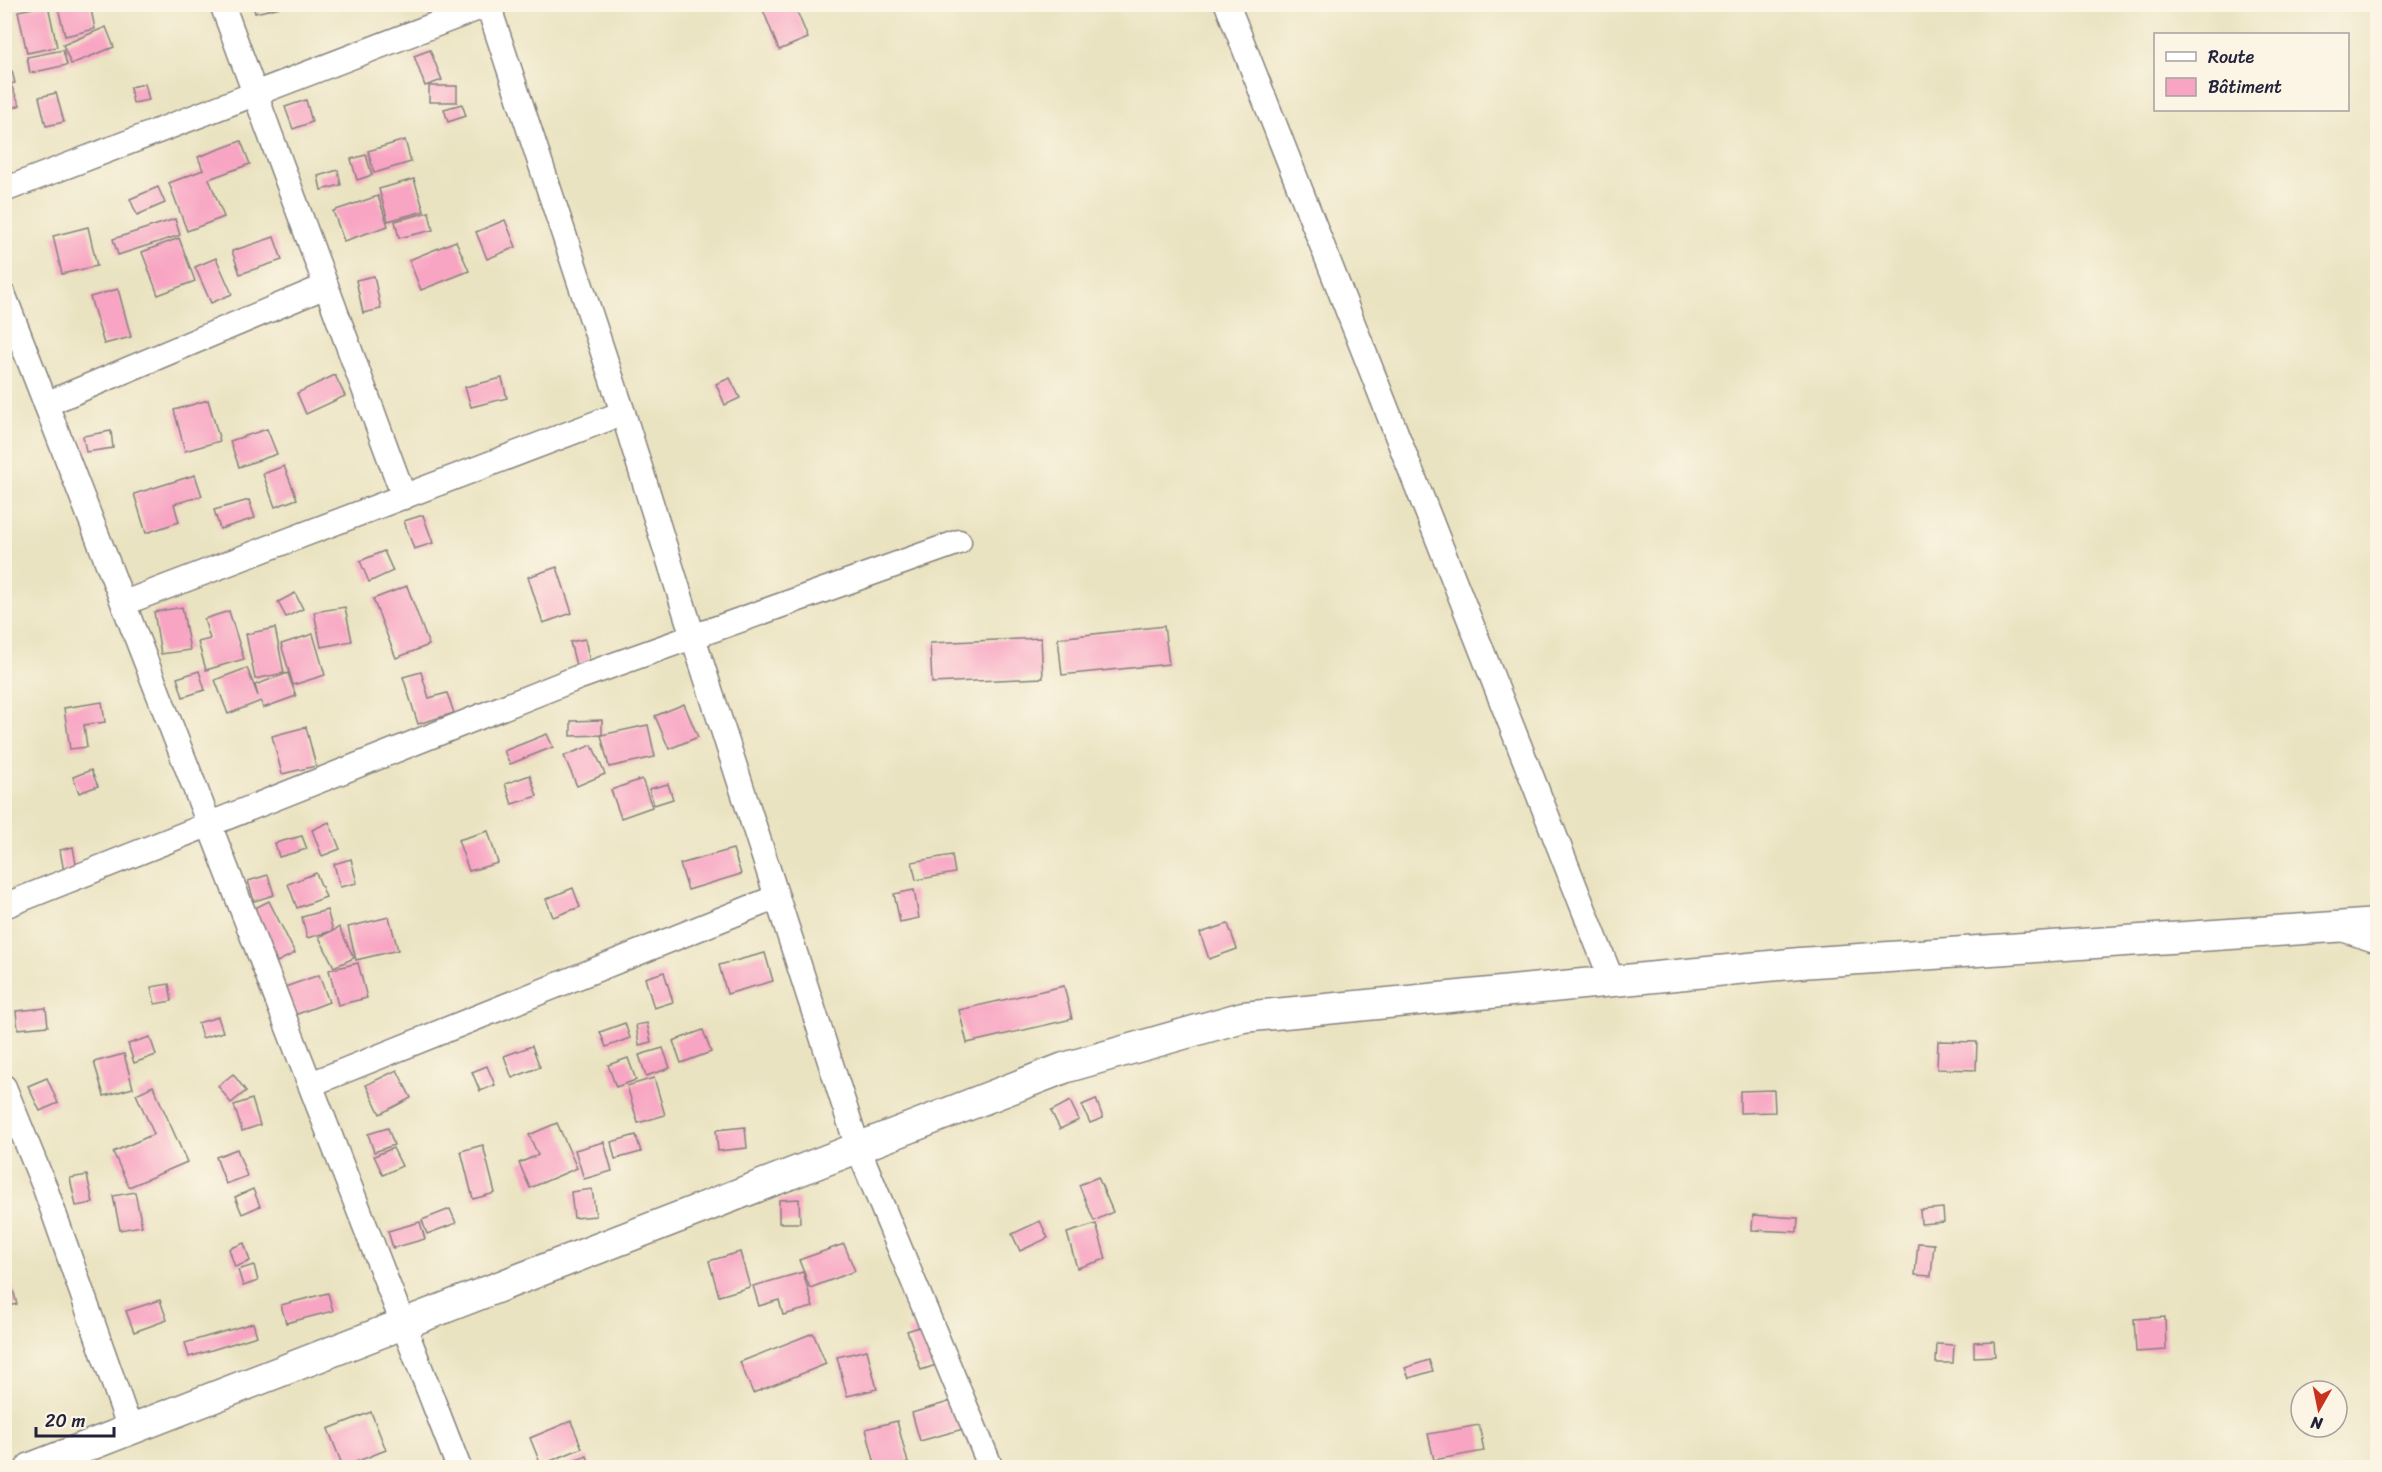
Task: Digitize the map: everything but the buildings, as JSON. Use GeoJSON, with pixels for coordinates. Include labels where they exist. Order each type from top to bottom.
{"type":"FeatureCollection","features":[{"type":"Feature","properties":{"kind":"street"},"geometry":{"type":"LineString","coordinates":[[222,4],[404,496]]}},
{"type":"Feature","properties":{"kind":"street"},"geometry":{"type":"LineString","coordinates":[[4,190],[490,4],[858,1148],[991,1467]]}},
{"type":"Feature","properties":{"kind":"street"},"geometry":{"type":"LineString","coordinates":[[1227,4],[1612,981]]}},
{"type":"Feature","properties":{"kind":"street"},"geometry":{"type":"LineString","coordinates":[[46,404],[326,286]]}},
{"type":"Feature","properties":{"kind":"street"},"geometry":{"type":"LineString","coordinates":[[4,296],[459,1467]]}},
{"type":"Feature","properties":{"kind":"street"},"geometry":{"type":"LineString","coordinates":[[123,603],[623,413]]}},
{"type":"Feature","properties":{"kind":"street"},"geometry":{"type":"LineString","coordinates":[[4,906],[577,678],[959,542]]}},
{"type":"Feature","properties":{"kind":"street"},"geometry":{"type":"LineString","coordinates":[[310,1084],[777,897]]}},
{"type":"Feature","properties":{"kind":"street"},"geometry":{"type":"LineString","coordinates":[[31,1467],[1064,1068],[1243,1017],[1800,963],[2378,924]]}},
{"type":"Feature","properties":{"kind":"street"},"geometry":{"type":"LineString","coordinates":[[2334,927],[2378,941]]}},
{"type":"Feature","properties":{"kind":"street"},"geometry":{"type":"LineString","coordinates":[[4,1086],[45,1188],[130,1429]]}}]}
